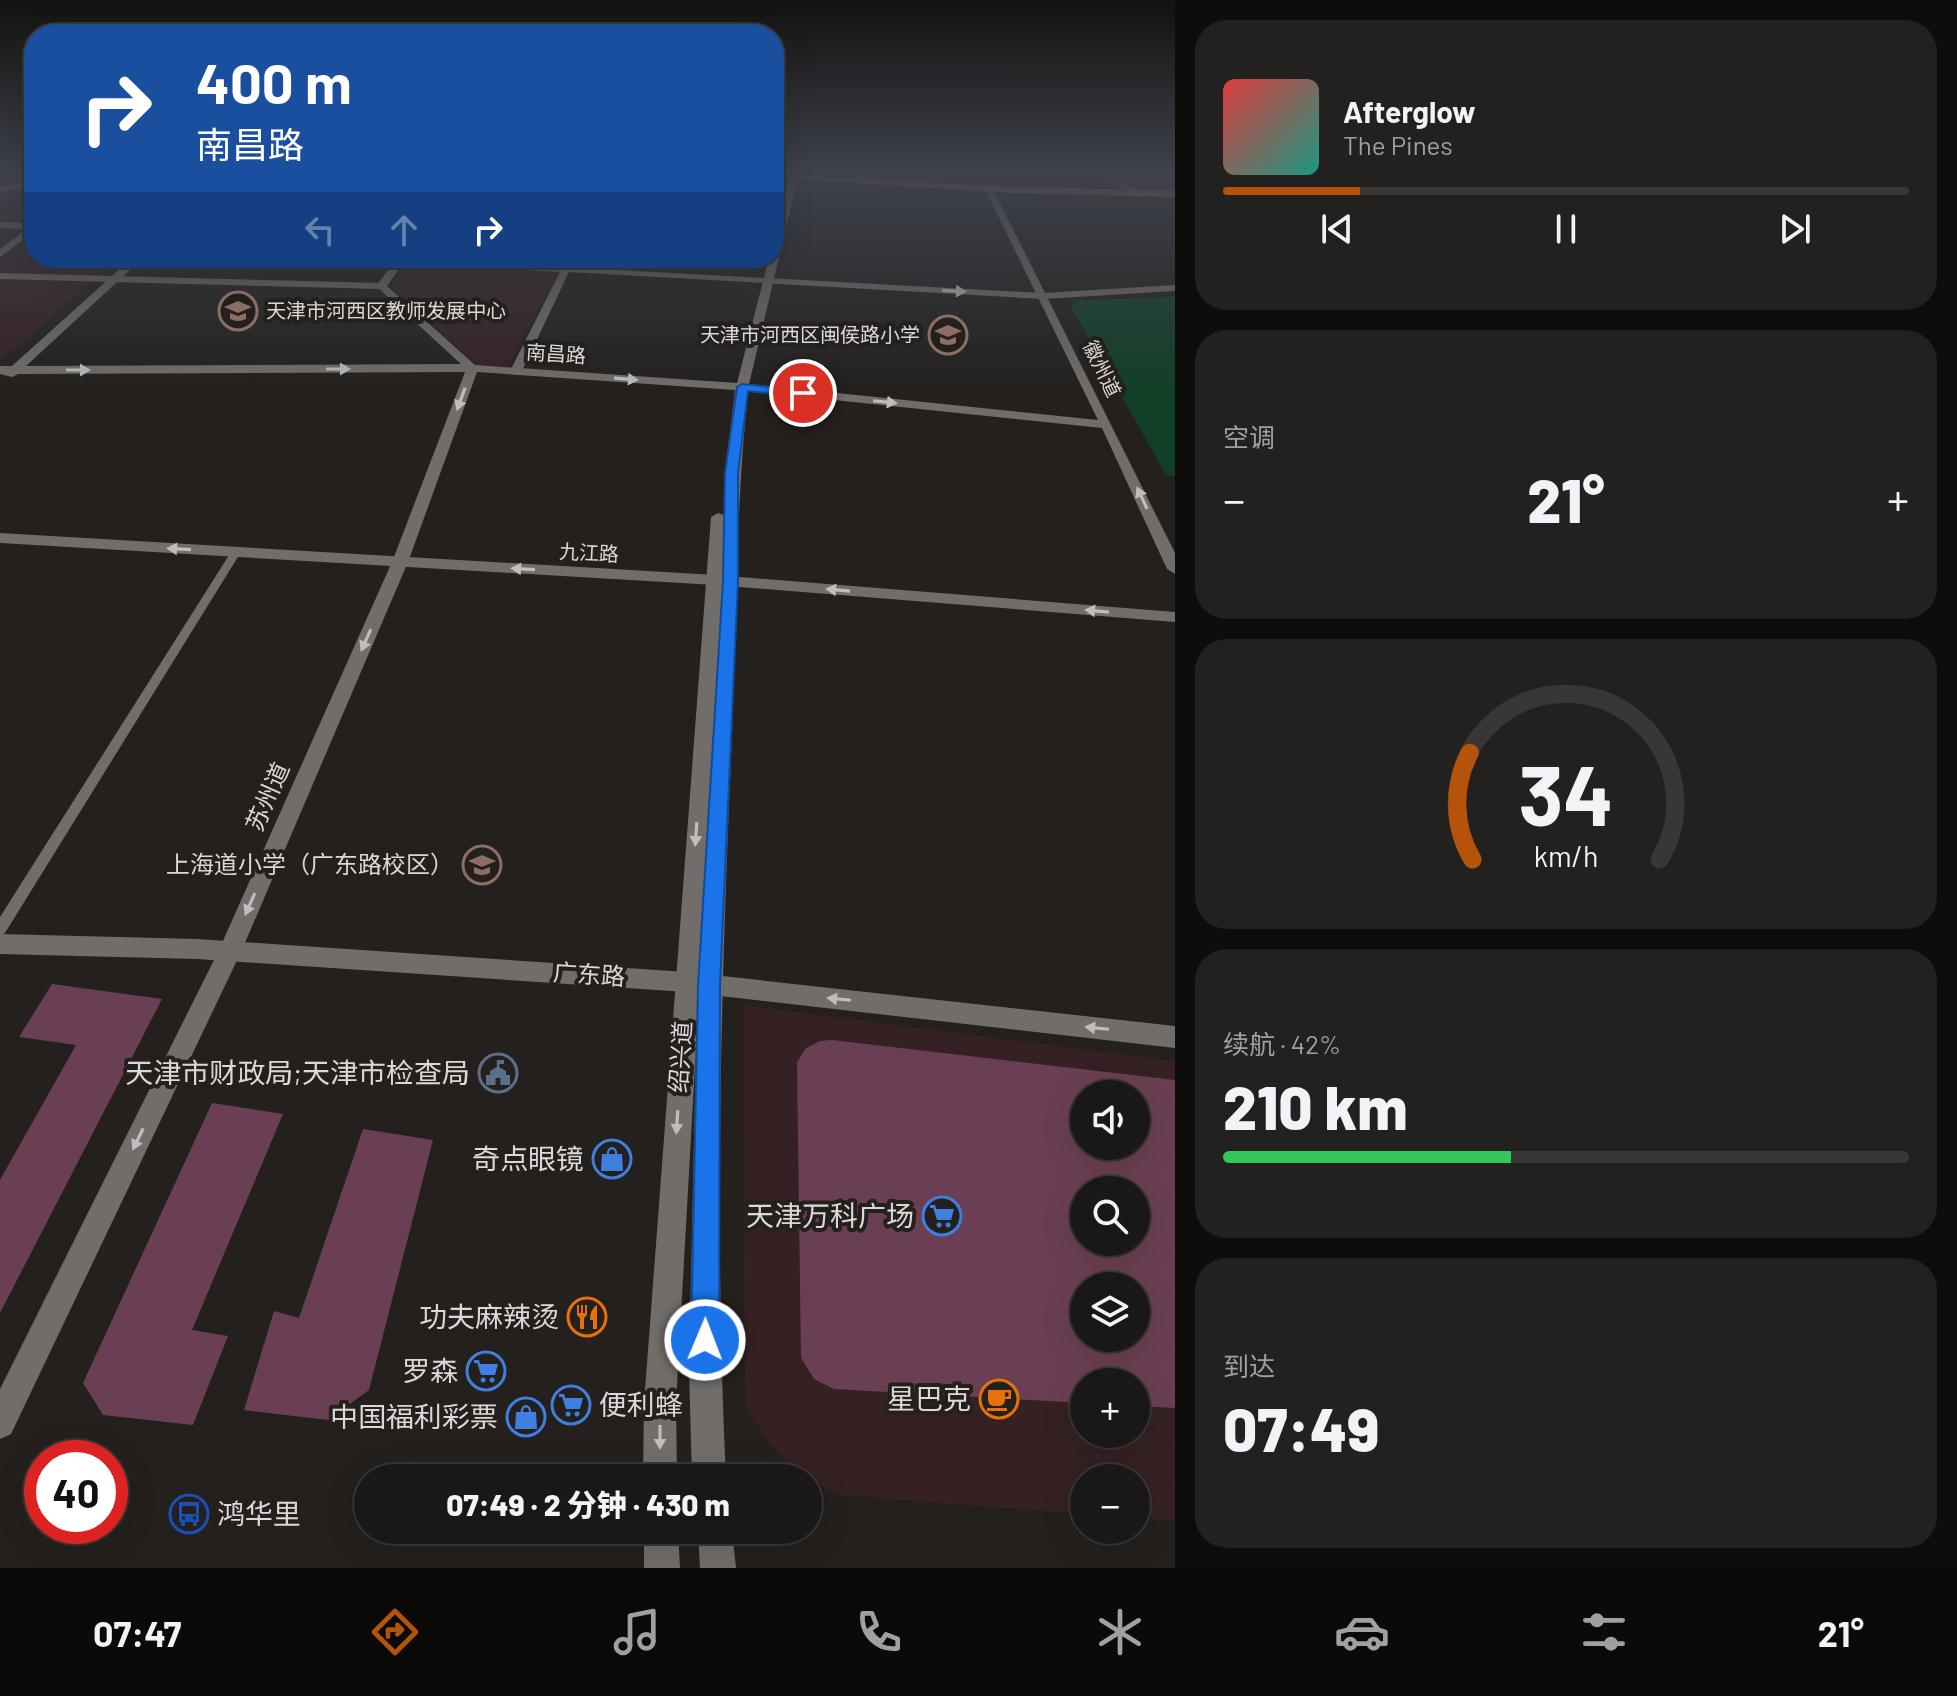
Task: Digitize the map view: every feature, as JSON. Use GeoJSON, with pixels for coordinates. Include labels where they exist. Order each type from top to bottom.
{"type":"FeatureCollection","features":[{"type":"Feature","properties":{"kind":"street","name":"徽州道"},"geometry":{"type":"LineString","coordinates":[[1017,245],[1175,569]]}},
{"type":"Feature","properties":{"kind":"street"},"geometry":{"type":"LineString","coordinates":[[0,384],[128,268]]}},
{"type":"Feature","properties":{"kind":"street"},"geometry":{"type":"LineString","coordinates":[[381,286],[395,268]]}},
{"type":"Feature","properties":{"kind":"street"},"geometry":{"type":"LineString","coordinates":[[550,268],[1043,296],[1175,288]]}},
{"type":"Feature","properties":{"kind":"street","name":"绍兴道"},"geometry":{"type":"LineString","coordinates":[[763,268],[764,281]]}},
{"type":"Feature","properties":{"kind":"street","name":"绍兴道"},"geometry":{"type":"LineString","coordinates":[[660,1464],[661,1388],[697,983],[723,581],[720,474],[736,387],[767,268]]}},
{"type":"Feature","properties":{"kind":"street"},"geometry":{"type":"LineString","coordinates":[[516,371],[566,269]]}},
{"type":"Feature","properties":{"kind":"street"},"geometry":{"type":"LineString","coordinates":[[0,276],[381,286],[472,368]]}},
{"type":"Feature","properties":{"kind":"street","name":"南昌路"},"geometry":{"type":"LineString","coordinates":[[0,370],[472,368],[736,387],[1107,425]]}},
{"type":"Feature","properties":{"kind":"street","name":"苏州道"},"geometry":{"type":"LineString","coordinates":[[0,1423],[229,952],[400,562],[472,368]]}},
{"type":"Feature","properties":{"kind":"street","name":"九江路"},"geometry":{"type":"LineString","coordinates":[[0,538],[723,581],[1175,617]]}},
{"type":"Feature","properties":{"kind":"street","name":"广东路"},"geometry":{"type":"LineString","coordinates":[[0,944],[229,952],[697,983],[1175,1037]]}},
{"type":"Feature","properties":{"kind":"street","name":"绍兴道"},"geometry":{"type":"LineString","coordinates":[[697,983],[708,1464]]}},
{"type":"Feature","properties":{"kind":"street"},"geometry":{"type":"LineString","coordinates":[[661,1544],[662,1568]]}},
{"type":"Feature","properties":{"kind":"street"},"geometry":{"type":"LineString","coordinates":[[716,1544],[718,1568]]}},
{"type":"Feature","properties":{"kind":"lane"},"geometry":{"type":"LineString","coordinates":[[0,929],[236,552]]}},
{"type":"Feature","properties":{"kind":"shaded area"},"geometry":{"type":"Polygon","coordinates":[[[0,245],[24,245],[24,268],[108,268],[0,362],[0,245]]]}},
{"type":"Feature","properties":{"kind":"shaded area"},"geometry":{"type":"Polygon","coordinates":[[[405,268],[558,272],[508,367],[477,366],[391,286],[405,268]]]}},
{"type":"Feature","properties":{"kind":"shaded area","name":"天津万科广场"},"geometry":{"type":"Polygon","coordinates":[[[743,1005],[1175,1061],[1175,1521],[1150,1519],[1150,1464],[1070,1464],[1070,1513],[839,1495],[822,1486],[822,1464],[789,1464],[770,1445],[745,1407],[743,1005]]]}},
{"type":"Feature","properties":{"kind":"green space"},"geometry":{"type":"Polygon","coordinates":[[[1175,297],[1175,476],[1166,475],[1071,307],[1076,300],[1175,297]]]}},
{"type":"Feature","properties":{"kind":"building"},"geometry":{"type":"Polygon","coordinates":[[[52,984],[162,999],[0,1313],[0,1180],[76,1045],[19,1037],[52,984]]]}},
{"type":"Feature","properties":{"kind":"building","name":"天津万科广场"},"geometry":{"type":"Polygon","coordinates":[[[832,1040],[1175,1080],[1175,1408],[1150,1407],[1150,1368],[1070,1368],[1070,1402],[834,1389],[814,1379],[801,1358],[797,1062],[806,1048],[820,1041],[832,1040]]]}},
{"type":"Feature","properties":{"kind":"building"},"geometry":{"type":"Polygon","coordinates":[[[212,1103],[283,1114],[192,1330],[228,1336],[193,1425],[103,1415],[83,1383],[212,1103]]]}},
{"type":"Feature","properties":{"kind":"building"},"geometry":{"type":"Polygon","coordinates":[[[363,1129],[433,1140],[369,1390],[328,1420],[244,1410],[274,1311],[299,1318],[363,1129]]]}},
{"type":"Feature","properties":{"kind":"place","name":"天津市河西区教师发展中心"},"geometry":{"type":"Point","coordinates":[238,311]}},
{"type":"Feature","properties":{"kind":"place","name":"天津市河西区闽侯路小学"},"geometry":{"type":"Point","coordinates":[948,335]}},
{"type":"Feature","properties":{"kind":"place","name":"上海道小学（广东路校区）"},"geometry":{"type":"Point","coordinates":[482,865]}},
{"type":"Feature","properties":{"kind":"place","name":"天津市财政局;天津市检查局"},"geometry":{"type":"Point","coordinates":[498,1073]}},
{"type":"Feature","properties":{"kind":"place","name":"奇点眼镜"},"geometry":{"type":"Point","coordinates":[612,1159]}},
{"type":"Feature","properties":{"kind":"place","name":"天津万科广场"},"geometry":{"type":"Point","coordinates":[942,1216]}},
{"type":"Feature","properties":{"kind":"place","name":"功夫麻辣烫"},"geometry":{"type":"Point","coordinates":[587,1317]}},
{"type":"Feature","properties":{"kind":"place","name":"罗森"},"geometry":{"type":"Point","coordinates":[486,1371]}},
{"type":"Feature","properties":{"kind":"place","name":"星巴克"},"geometry":{"type":"Point","coordinates":[999,1399]}},
{"type":"Feature","properties":{"kind":"place","name":"便利蜂"},"geometry":{"type":"Point","coordinates":[571,1405]}},
{"type":"Feature","properties":{"kind":"place","name":"中国福利彩票"},"geometry":{"type":"Point","coordinates":[526,1417]}},
{"type":"Feature","properties":{"kind":"place","name":"鸿华里"},"geometry":{"type":"Point","coordinates":[189,1514]}},
{"type":"Feature","properties":{"kind":"route"},"geometry":{"type":"LineString","coordinates":[[705,1340],[709,985],[730,581],[732,473],[742,387],[803,393]]}}]}
